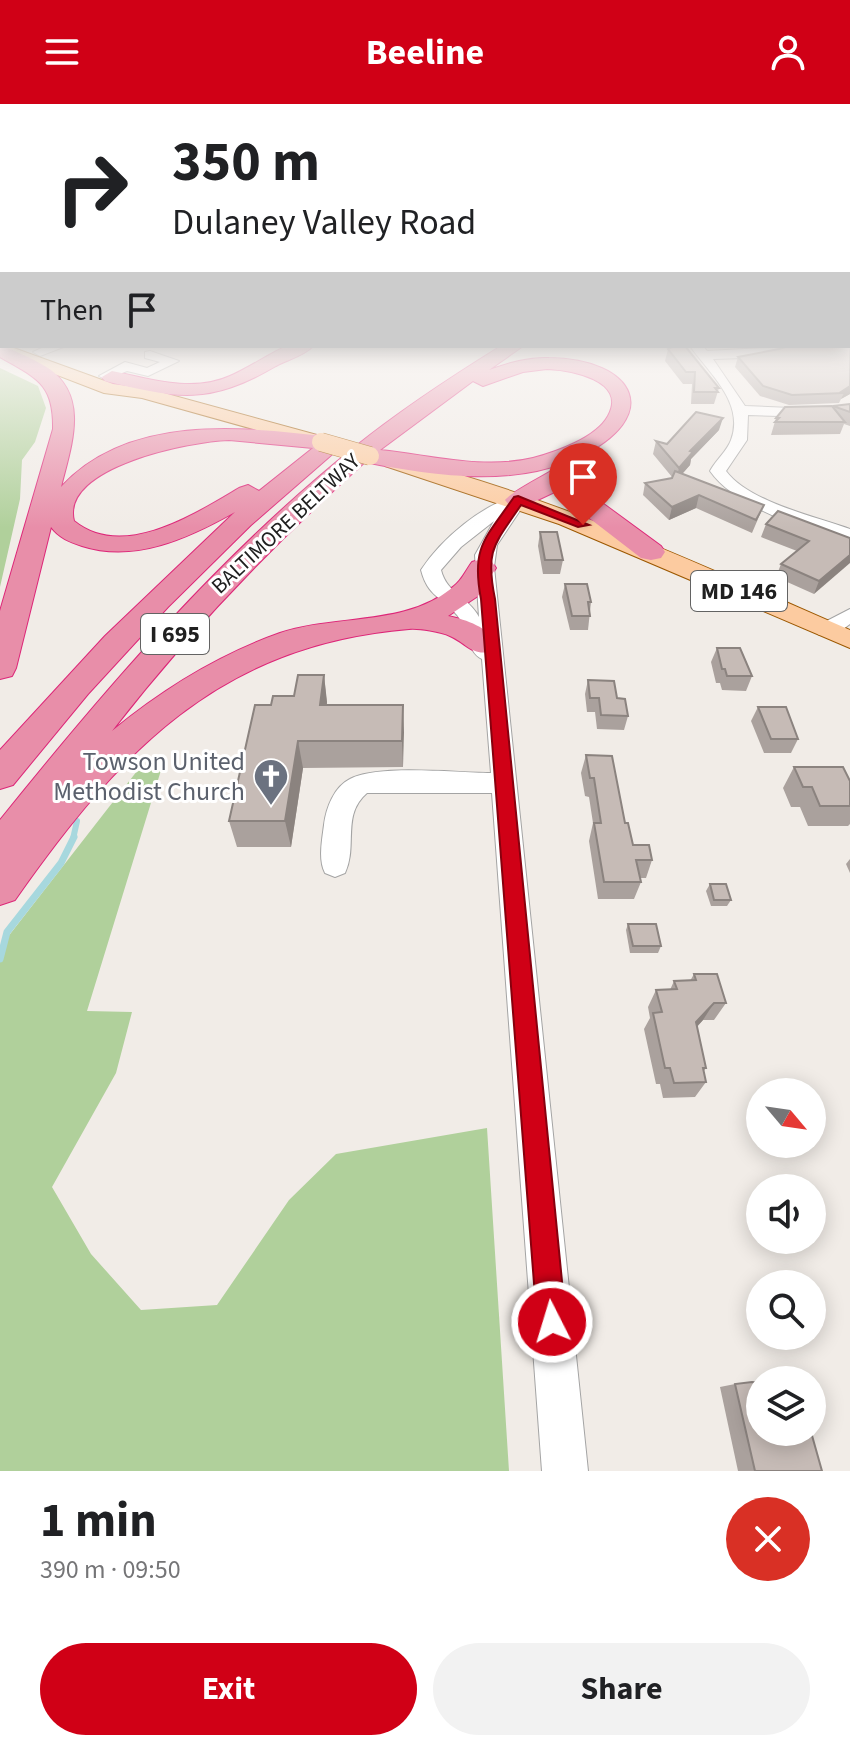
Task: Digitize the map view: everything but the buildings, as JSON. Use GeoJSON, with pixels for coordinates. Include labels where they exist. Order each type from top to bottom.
{"type":"FeatureCollection","features":[{"type":"Feature","properties":{"kind":"highway"},"geometry":{"type":"LineString","coordinates":[[0,668],[64,429],[64,400]]}},
{"type":"Feature","properties":{"kind":"highway"},"geometry":{"type":"LineString","coordinates":[[64,429],[71,419],[106,400]]}},
{"type":"Feature","properties":{"kind":"highway","name":"BALTIMORE BELTWAY"},"geometry":{"type":"LineString","coordinates":[[0,775],[101,658],[173,584],[265,499],[353,440],[425,400]]}},
{"type":"Feature","properties":{"kind":"highway"},"geometry":{"type":"LineString","coordinates":[[441,400],[353,440],[162,536],[128,543],[98,542],[74,534],[60,521],[60,507],[78,483],[101,466],[174,439],[213,434],[353,440],[410,463],[505,469],[562,458],[615,421],[622,408],[621,400]]}},
{"type":"Feature","properties":{"kind":"highway"},"geometry":{"type":"LineString","coordinates":[[518,500],[571,470],[627,425],[636,409],[634,400]]}},
{"type":"Feature","properties":{"kind":"highway","name":"BALTIMORE BELTWAY"},"geometry":{"type":"LineString","coordinates":[[0,849],[77,749],[209,594],[299,505],[353,440]]}},
{"type":"Feature","properties":{"kind":"highway"},"geometry":{"type":"LineString","coordinates":[[571,470],[575,493],[580,499],[651,552]]}},
{"type":"Feature","properties":{"kind":"highway"},"geometry":{"type":"LineString","coordinates":[[0,887],[49,818],[86,776],[165,705],[187,690],[232,664],[299,638],[332,629],[409,619],[437,612],[456,603],[475,583],[482,568]]}},
{"type":"Feature","properties":{"kind":"highway"},"geometry":{"type":"LineString","coordinates":[[409,619],[460,628],[482,644]]}},
{"type":"Feature","properties":{"kind":"main road"},"geometry":{"type":"LineString","coordinates":[[165,400],[280,435]]}},
{"type":"Feature","properties":{"kind":"main road","name":"MD 146"},"geometry":{"type":"LineString","coordinates":[[410,463],[518,500],[651,552],[839,635]]}},
{"type":"Feature","properties":{"kind":"street"},"geometry":{"type":"LineString","coordinates":[[735,400],[741,410],[740,436],[718,471],[721,478],[747,496],[850,535]]}},
{"type":"Feature","properties":{"kind":"street"},"geometry":{"type":"LineString","coordinates":[[741,410],[814,413],[850,409]]}},
{"type":"Feature","properties":{"kind":"street"},"geometry":{"type":"LineString","coordinates":[[518,500],[489,543],[482,568],[488,599],[565,1471]]}},
{"type":"Feature","properties":{"kind":"street"},"geometry":{"type":"LineString","coordinates":[[494,684],[482,644],[467,613],[435,586],[431,578],[435,563],[492,513],[518,500]]}},
{"type":"Feature","properties":{"kind":"street"},"geometry":{"type":"LineString","coordinates":[[839,635],[850,615]]}},
{"type":"Feature","properties":{"kind":"street"},"geometry":{"type":"LineString","coordinates":[[335,865],[341,807],[356,784],[371,781],[504,783]]}},
{"type":"Feature","properties":{"kind":"green space"},"geometry":{"type":"Polygon","coordinates":[[[0,400],[43,400],[46,408],[35,442],[22,460],[20,499],[0,587],[0,400]]]}},
{"type":"Feature","properties":{"kind":"green space"},"geometry":{"type":"Polygon","coordinates":[[[162,767],[87,1011],[132,1012],[116,1073],[52,1187],[91,1254],[141,1310],[217,1305],[289,1200],[336,1154],[487,1128],[509,1471],[0,1471],[0,947],[137,771],[162,767]]]}},
{"type":"Feature","properties":{"kind":"waterway"},"geometry":{"type":"LineString","coordinates":[[73,839],[77,821]]}},
{"type":"Feature","properties":{"kind":"waterway"},"geometry":{"type":"LineString","coordinates":[[0,959],[7,932],[61,863],[73,839]]}},
{"type":"Feature","properties":{"kind":"place","name":"Towson United Methodist Church"},"geometry":{"type":"Point","coordinates":[271,807]}},
{"type":"Feature","properties":{"kind":"route"},"geometry":{"type":"LineString","coordinates":[[552,1322],[488,599],[482,568],[489,543],[518,500],[583,525]]}}]}
